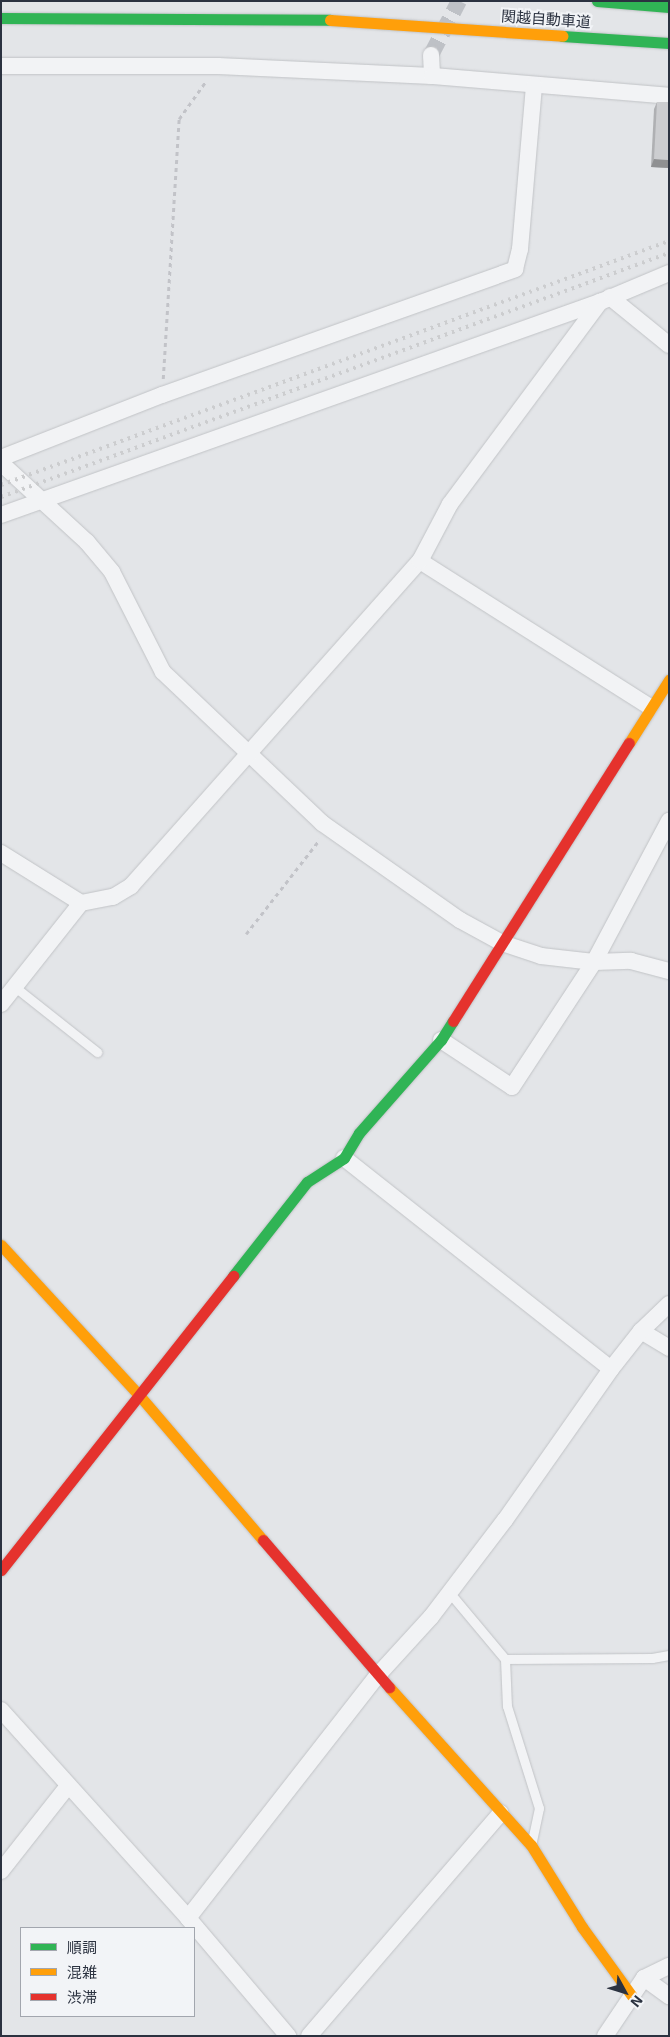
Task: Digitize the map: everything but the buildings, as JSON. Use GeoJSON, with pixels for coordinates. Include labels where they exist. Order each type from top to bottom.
{"type":"FeatureCollection","features":[{"type":"Feature","properties":{"kind":"main road","name":"関越自動車道"},"geometry":{"type":"LineString","coordinates":[[597,1],[669,6]]}},
{"type":"Feature","properties":{"kind":"main road","name":"関越自動車道"},"geometry":{"type":"LineString","coordinates":[[1,18],[331,20],[669,43]]}},
{"type":"Feature","properties":{"kind":"main road"},"geometry":{"type":"LineString","coordinates":[[1,1570],[308,1182],[344,1158],[359,1133],[441,1040],[659,705],[669,680]]}},
{"type":"Feature","properties":{"kind":"main road"},"geometry":{"type":"LineString","coordinates":[[1,1245],[139,1395],[378,1675],[531,1845],[582,1927],[632,1996]]}},
{"type":"Feature","properties":{"kind":"street"},"geometry":{"type":"LineString","coordinates":[[431,55],[432,76]]}},
{"type":"Feature","properties":{"kind":"street"},"geometry":{"type":"LineString","coordinates":[[1,66],[218,66],[432,76],[669,96]]}},
{"type":"Feature","properties":{"kind":"street"},"geometry":{"type":"LineString","coordinates":[[1,458],[162,394],[515,269],[520,249],[534,86]]}},
{"type":"Feature","properties":{"kind":"street"},"geometry":{"type":"LineString","coordinates":[[1,515],[605,299],[669,273]]}},
{"type":"Feature","properties":{"kind":"street"},"geometry":{"type":"LineString","coordinates":[[605,299],[669,345]]}},
{"type":"Feature","properties":{"kind":"street"},"geometry":{"type":"LineString","coordinates":[[1,1004],[82,903],[113,897],[131,886],[250,756],[420,561],[450,504],[605,299]]}},
{"type":"Feature","properties":{"kind":"street"},"geometry":{"type":"LineString","coordinates":[[1,464],[44,500],[87,542],[112,572],[163,672],[328,828],[460,920],[502,944],[542,956],[594,962],[631,961],[669,971]]}},
{"type":"Feature","properties":{"kind":"street"},"geometry":{"type":"LineString","coordinates":[[420,561],[659,705]]}},
{"type":"Feature","properties":{"kind":"street"},"geometry":{"type":"LineString","coordinates":[[441,1040],[512,1087],[594,962],[669,821]]}},
{"type":"Feature","properties":{"kind":"street"},"geometry":{"type":"LineString","coordinates":[[1,853],[82,903]]}},
{"type":"Feature","properties":{"kind":"street"},"geometry":{"type":"LineString","coordinates":[[344,1158],[611,1369]]}},
{"type":"Feature","properties":{"kind":"street"},"geometry":{"type":"LineString","coordinates":[[188,1918],[378,1675],[449,1592],[505,1520],[611,1369],[641,1331],[669,1304]]}},
{"type":"Feature","properties":{"kind":"street"},"geometry":{"type":"LineString","coordinates":[[641,1331],[669,1348]]}},
{"type":"Feature","properties":{"kind":"street"},"geometry":{"type":"LineString","coordinates":[[1,1710],[188,1918],[288,2036]]}},
{"type":"Feature","properties":{"kind":"street"},"geometry":{"type":"LineString","coordinates":[[1,1872],[68,1786]]}},
{"type":"Feature","properties":{"kind":"street"},"geometry":{"type":"LineString","coordinates":[[309,2036],[501,1813]]}},
{"type":"Feature","properties":{"kind":"street"},"geometry":{"type":"LineString","coordinates":[[606,2036],[644,1978],[669,1966]]}},
{"type":"Feature","properties":{"kind":"street"},"geometry":{"type":"LineString","coordinates":[[644,1978],[669,1996]]}},
{"type":"Feature","properties":{"kind":"lane"},"geometry":{"type":"LineString","coordinates":[[15,987],[97,1052]]}},
{"type":"Feature","properties":{"kind":"lane"},"geometry":{"type":"LineString","coordinates":[[449,1592],[505,1659],[507,1706],[539,1808],[531,1845]]}},
{"type":"Feature","properties":{"kind":"lane"},"geometry":{"type":"LineString","coordinates":[[505,1659],[652,1658],[669,1655]]}},
{"type":"Feature","properties":{"kind":"path"},"geometry":{"type":"LineString","coordinates":[[162,394],[179,118],[218,66]]}},
{"type":"Feature","properties":{"kind":"path"},"geometry":{"type":"LineString","coordinates":[[246,934],[328,828]]}},
{"type":"Feature","properties":{"kind":"tunnel"},"geometry":{"type":"LineString","coordinates":[[431,55],[459,1]]}},
{"type":"Feature","properties":{"kind":"railway"},"geometry":{"type":"LineString","coordinates":[[1,485],[669,241]]}},
{"type":"Feature","properties":{"kind":"railway"},"geometry":{"type":"LineString","coordinates":[[1,497],[669,253]]}},
{"type":"Feature","properties":{"kind":"traffic: fast"},"geometry":{"type":"LineString","coordinates":[[597,1],[669,7]]}},
{"type":"Feature","properties":{"kind":"traffic: fast"},"geometry":{"type":"LineString","coordinates":[[1,18],[330,20]]}},
{"type":"Feature","properties":{"kind":"traffic: fast"},"geometry":{"type":"LineString","coordinates":[[562,36],[669,43]]}},
{"type":"Feature","properties":{"kind":"traffic: fast"},"geometry":{"type":"LineString","coordinates":[[233,1276],[307,1182],[344,1158],[359,1133],[441,1040],[453,1021]]}},
{"type":"Feature","properties":{"kind":"traffic: slow"},"geometry":{"type":"LineString","coordinates":[[330,20],[562,36]]}},
{"type":"Feature","properties":{"kind":"traffic: slow"},"geometry":{"type":"LineString","coordinates":[[629,743],[669,680]]}},
{"type":"Feature","properties":{"kind":"traffic: slow"},"geometry":{"type":"LineString","coordinates":[[1,1245],[139,1395],[263,1540]]}},
{"type":"Feature","properties":{"kind":"traffic: slow"},"geometry":{"type":"LineString","coordinates":[[389,1687],[531,1845],[582,1927],[632,1996]]}},
{"type":"Feature","properties":{"kind":"traffic: jam"},"geometry":{"type":"LineString","coordinates":[[453,1021],[629,743]]}},
{"type":"Feature","properties":{"kind":"traffic: jam"},"geometry":{"type":"LineString","coordinates":[[1,1570],[233,1276]]}},
{"type":"Feature","properties":{"kind":"traffic: jam"},"geometry":{"type":"LineString","coordinates":[[263,1540],[389,1687]]}}]}
